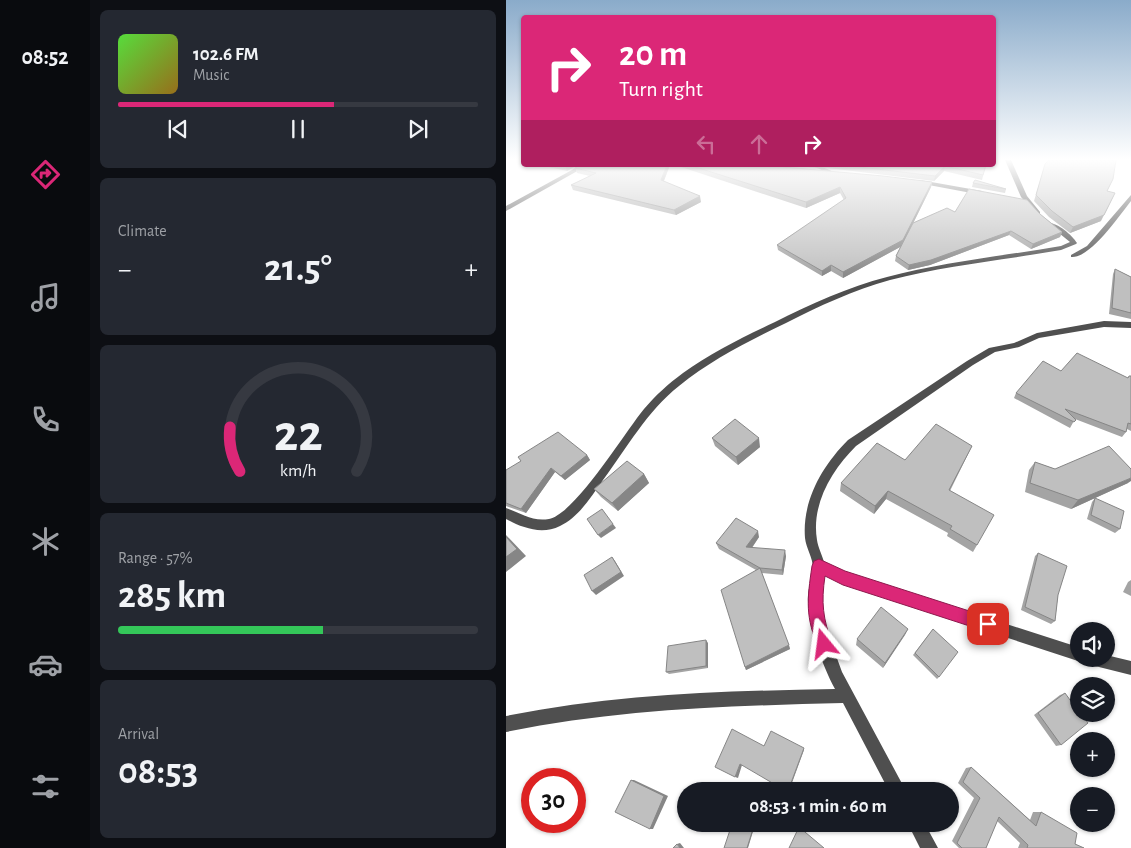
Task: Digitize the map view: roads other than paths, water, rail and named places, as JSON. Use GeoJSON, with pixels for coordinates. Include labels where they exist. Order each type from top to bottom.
{"type":"FeatureCollection","features":[{"type":"Feature","properties":{"kind":"street"},"geometry":{"type":"LineString","coordinates":[[506,208],[522,200]]}},
{"type":"Feature","properties":{"kind":"street"},"geometry":{"type":"LineString","coordinates":[[506,513],[520,522],[544,525],[561,520],[576,508],[640,420],[685,376],[726,350],[764,330],[842,293],[873,281],[988,261],[1074,243],[1071,238],[1045,218],[1027,200],[1023,200]]}},
{"type":"Feature","properties":{"kind":"street"},"geometry":{"type":"LineString","coordinates":[[1073,256],[1089,247],[1129,200]]}},
{"type":"Feature","properties":{"kind":"street"},"geometry":{"type":"LineString","coordinates":[[893,782],[836,676],[819,628],[814,600],[819,566],[811,539],[812,507],[825,477],[842,452],[852,444],[970,362],[992,350],[1016,345],[1037,336],[1104,324],[1131,325]]}},
{"type":"Feature","properties":{"kind":"street"},"geometry":{"type":"LineString","coordinates":[[819,566],[843,578],[1070,651]]}},
{"type":"Feature","properties":{"kind":"street"},"geometry":{"type":"LineString","coordinates":[[1115,664],[1131,668]]}},
{"type":"Feature","properties":{"kind":"street"},"geometry":{"type":"LineString","coordinates":[[506,724],[533,717],[653,702],[847,696]]}},
{"type":"Feature","properties":{"kind":"street"},"geometry":{"type":"LineString","coordinates":[[920,832],[929,848]]}}]}
